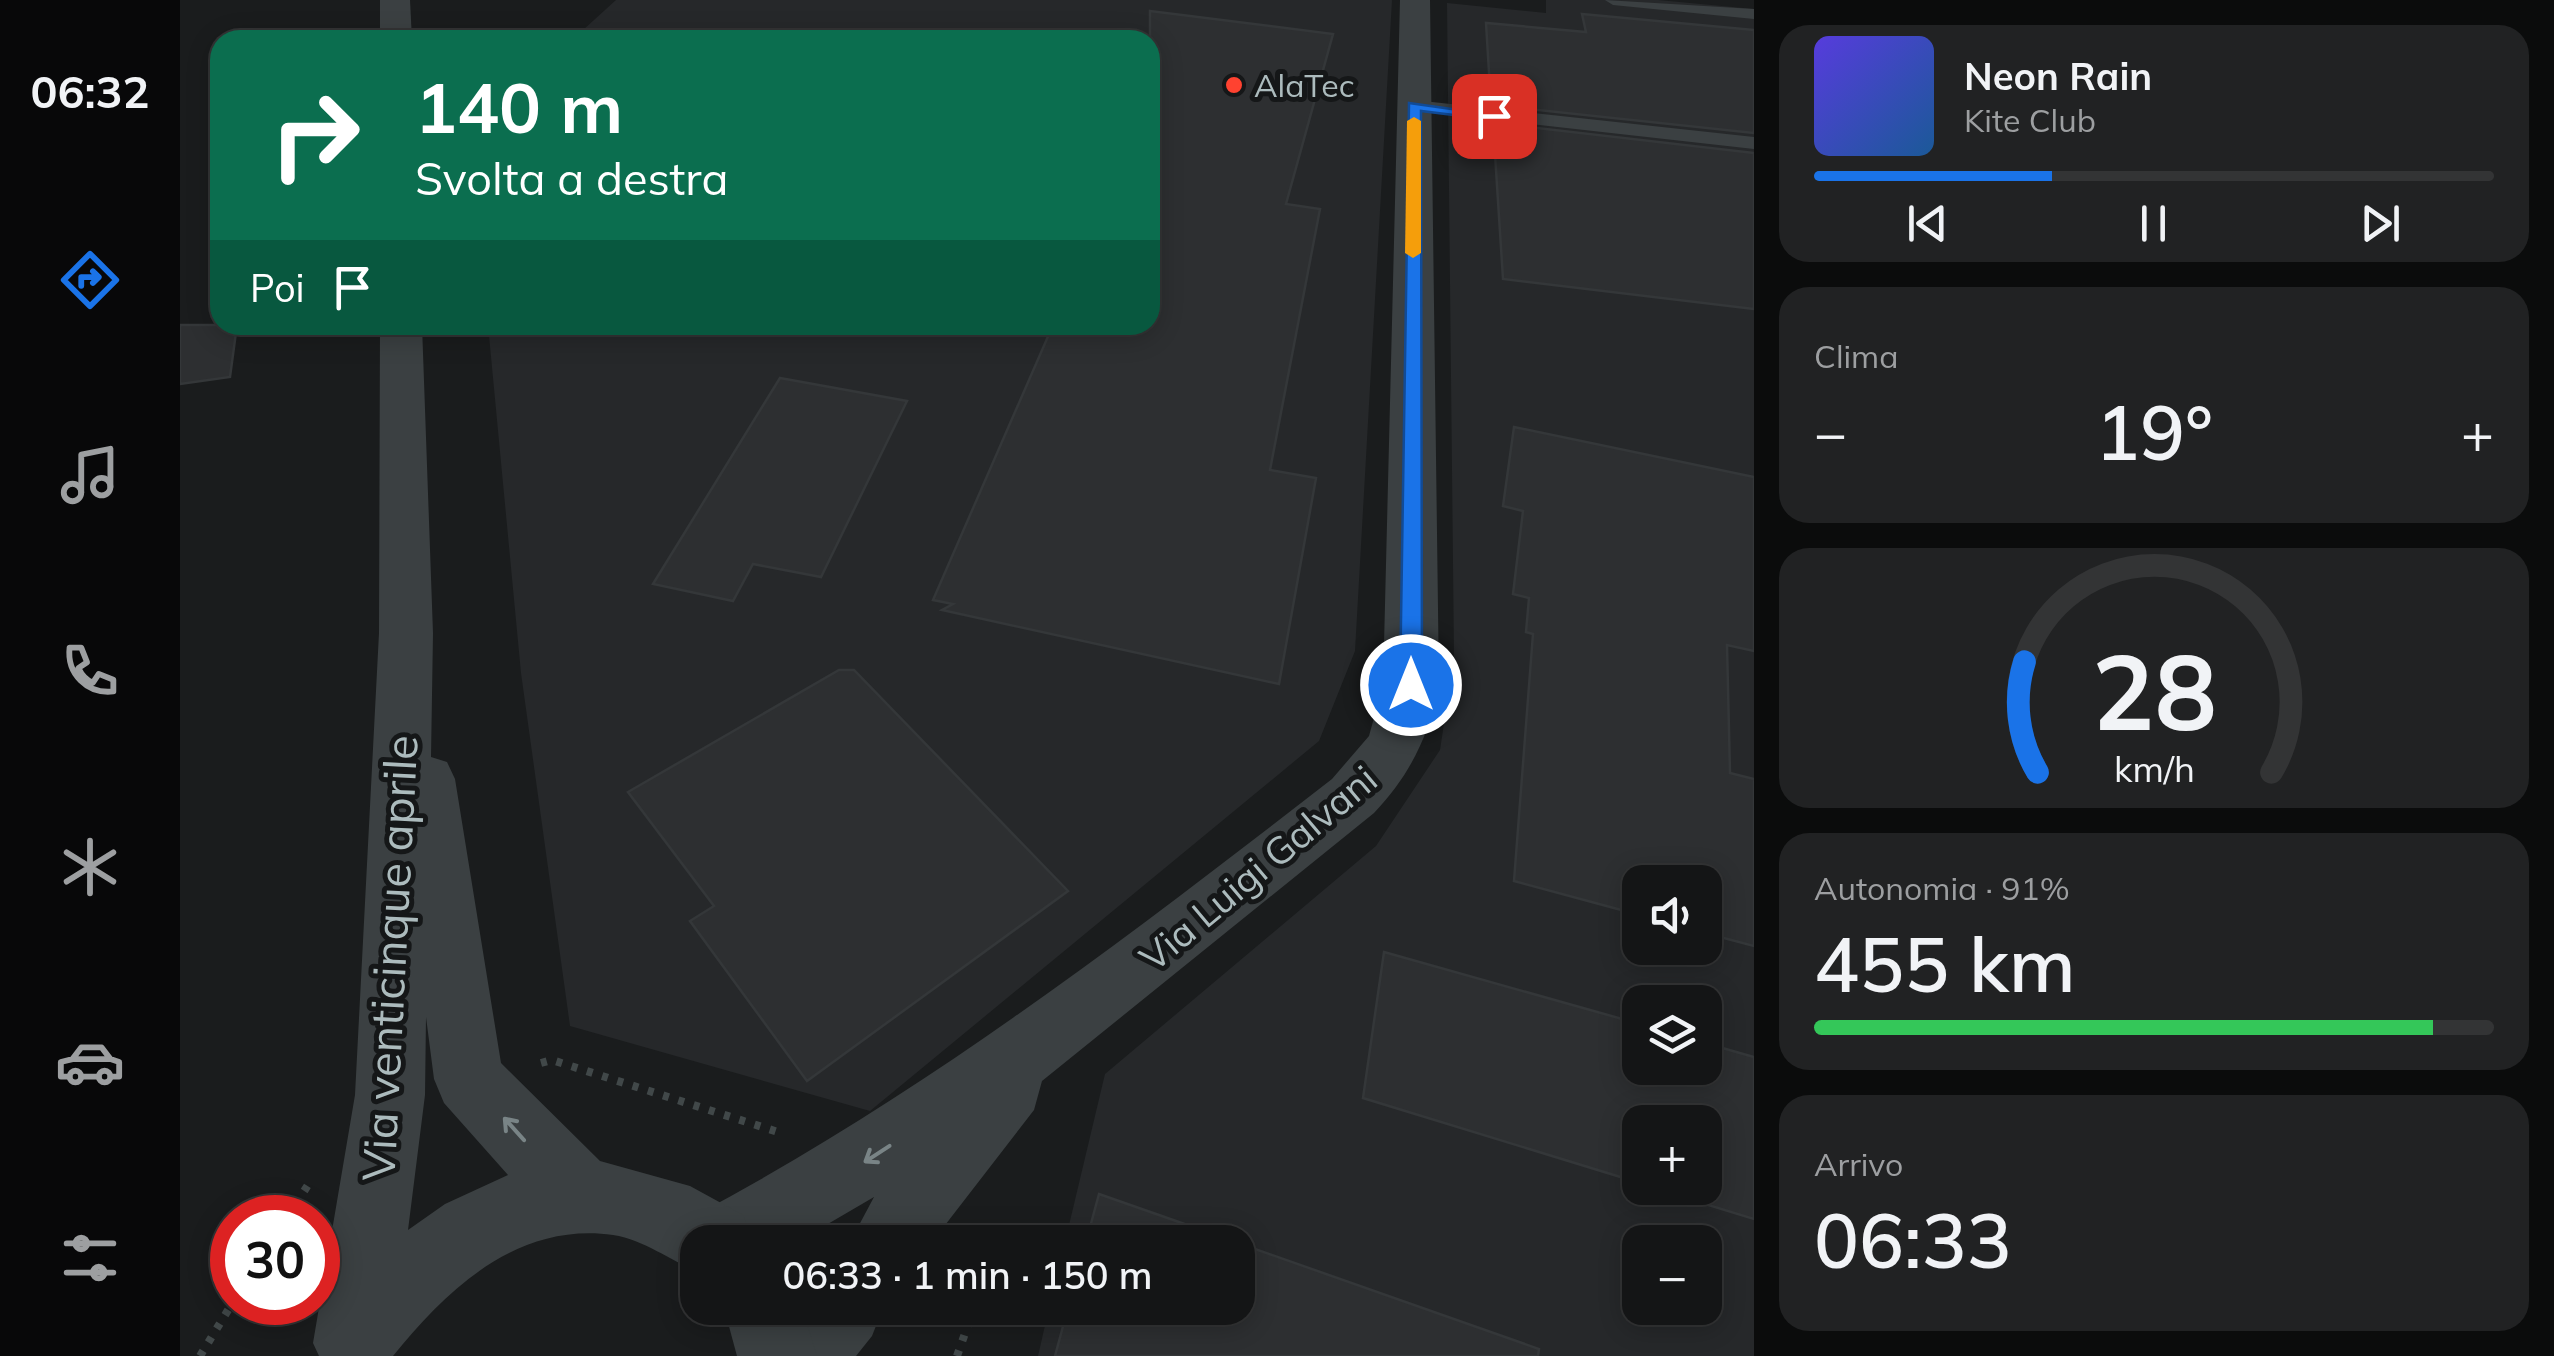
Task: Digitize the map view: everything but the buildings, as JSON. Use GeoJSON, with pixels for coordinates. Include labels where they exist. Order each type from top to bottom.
{"type":"FeatureCollection","features":[{"type":"Feature","properties":{"kind":"street"},"geometry":{"type":"LineString","coordinates":[[395,0],[396,30]]}},
{"type":"Feature","properties":{"kind":"street","name":"Via Luigi Galvani"},"geometry":{"type":"LineString","coordinates":[[751,1225],[868,1160],[1046,1041],[1352,796],[1383,766],[1401,738],[1411,685],[1414,0]]}},
{"type":"Feature","properties":{"kind":"street","name":"Via venticinque aprile"},"geometry":{"type":"LineString","coordinates":[[350,1349],[390,1095],[406,633],[401,335]]}},
{"type":"Feature","properties":{"kind":"street","name":"Via venticinque aprile"},"geometry":{"type":"LineString","coordinates":[[406,633],[469,1079]]}},
{"type":"Feature","properties":{"kind":"street","name":"Via Luigi Galvani"},"geometry":{"type":"LineString","coordinates":[[900,1225],[927,1185],[1046,1041]]}},
{"type":"Feature","properties":{"kind":"street"},"geometry":{"type":"LineString","coordinates":[[469,1079],[537,1154],[584,1196]]}},
{"type":"Feature","properties":{"kind":"street"},"geometry":{"type":"LineString","coordinates":[[350,1349],[386,1301],[460,1235],[515,1210],[584,1196],[634,1200],[693,1225]]}},
{"type":"Feature","properties":{"kind":"street"},"geometry":{"type":"LineString","coordinates":[[768,1325],[777,1356]]}},
{"type":"Feature","properties":{"kind":"street"},"geometry":{"type":"LineString","coordinates":[[806,1356],[831,1325]]}},
{"type":"Feature","properties":{"kind":"lane"},"geometry":{"type":"LineString","coordinates":[[1613,0],[1754,14]]}},
{"type":"Feature","properties":{"kind":"lane"},"geometry":{"type":"LineString","coordinates":[[1414,106],[1754,143]]}},
{"type":"Feature","properties":{"kind":"path"},"geometry":{"type":"LineString","coordinates":[[469,1079],[552,1060],[868,1160]]}},
{"type":"Feature","properties":{"kind":"path"},"geometry":{"type":"LineString","coordinates":[[302,1195],[315,1174]]}},
{"type":"Feature","properties":{"kind":"path"},"geometry":{"type":"LineString","coordinates":[[200,1356],[220,1325]]}},
{"type":"Feature","properties":{"kind":"path"},"geometry":{"type":"LineString","coordinates":[[957,1356],[968,1325]]}},
{"type":"Feature","properties":{"kind":"shaded area"},"geometry":{"type":"Polygon","coordinates":[[[616,0],[1392,0],[1355,651],[1319,741],[870,1111],[570,1026],[521,673],[489,335],[1160,335],[1160,30],[583,30],[616,0]]]}},
{"type":"Feature","properties":{"kind":"shaded area"},"geometry":{"type":"Polygon","coordinates":[[[1546,0],[1658,0],[1754,9],[1754,1356],[1038,1356],[1045,1325],[1255,1325],[1255,1225],[1069,1225],[1105,1074],[1376,846],[1440,750],[1454,657],[1447,3],[1546,13],[1546,0]]]}},
{"type":"Feature","properties":{"kind":"slow traffic"},"geometry":{"type":"LineString","coordinates":[[1413,253],[1414,121]]}},
{"type":"Feature","properties":{"kind":"place","name":"AlaTec"},"geometry":{"type":"Point","coordinates":[1234,85]}},
{"type":"Feature","properties":{"kind":"route"},"geometry":{"type":"LineString","coordinates":[[1411,685],[1414,106],[1494,116]]}}]}
